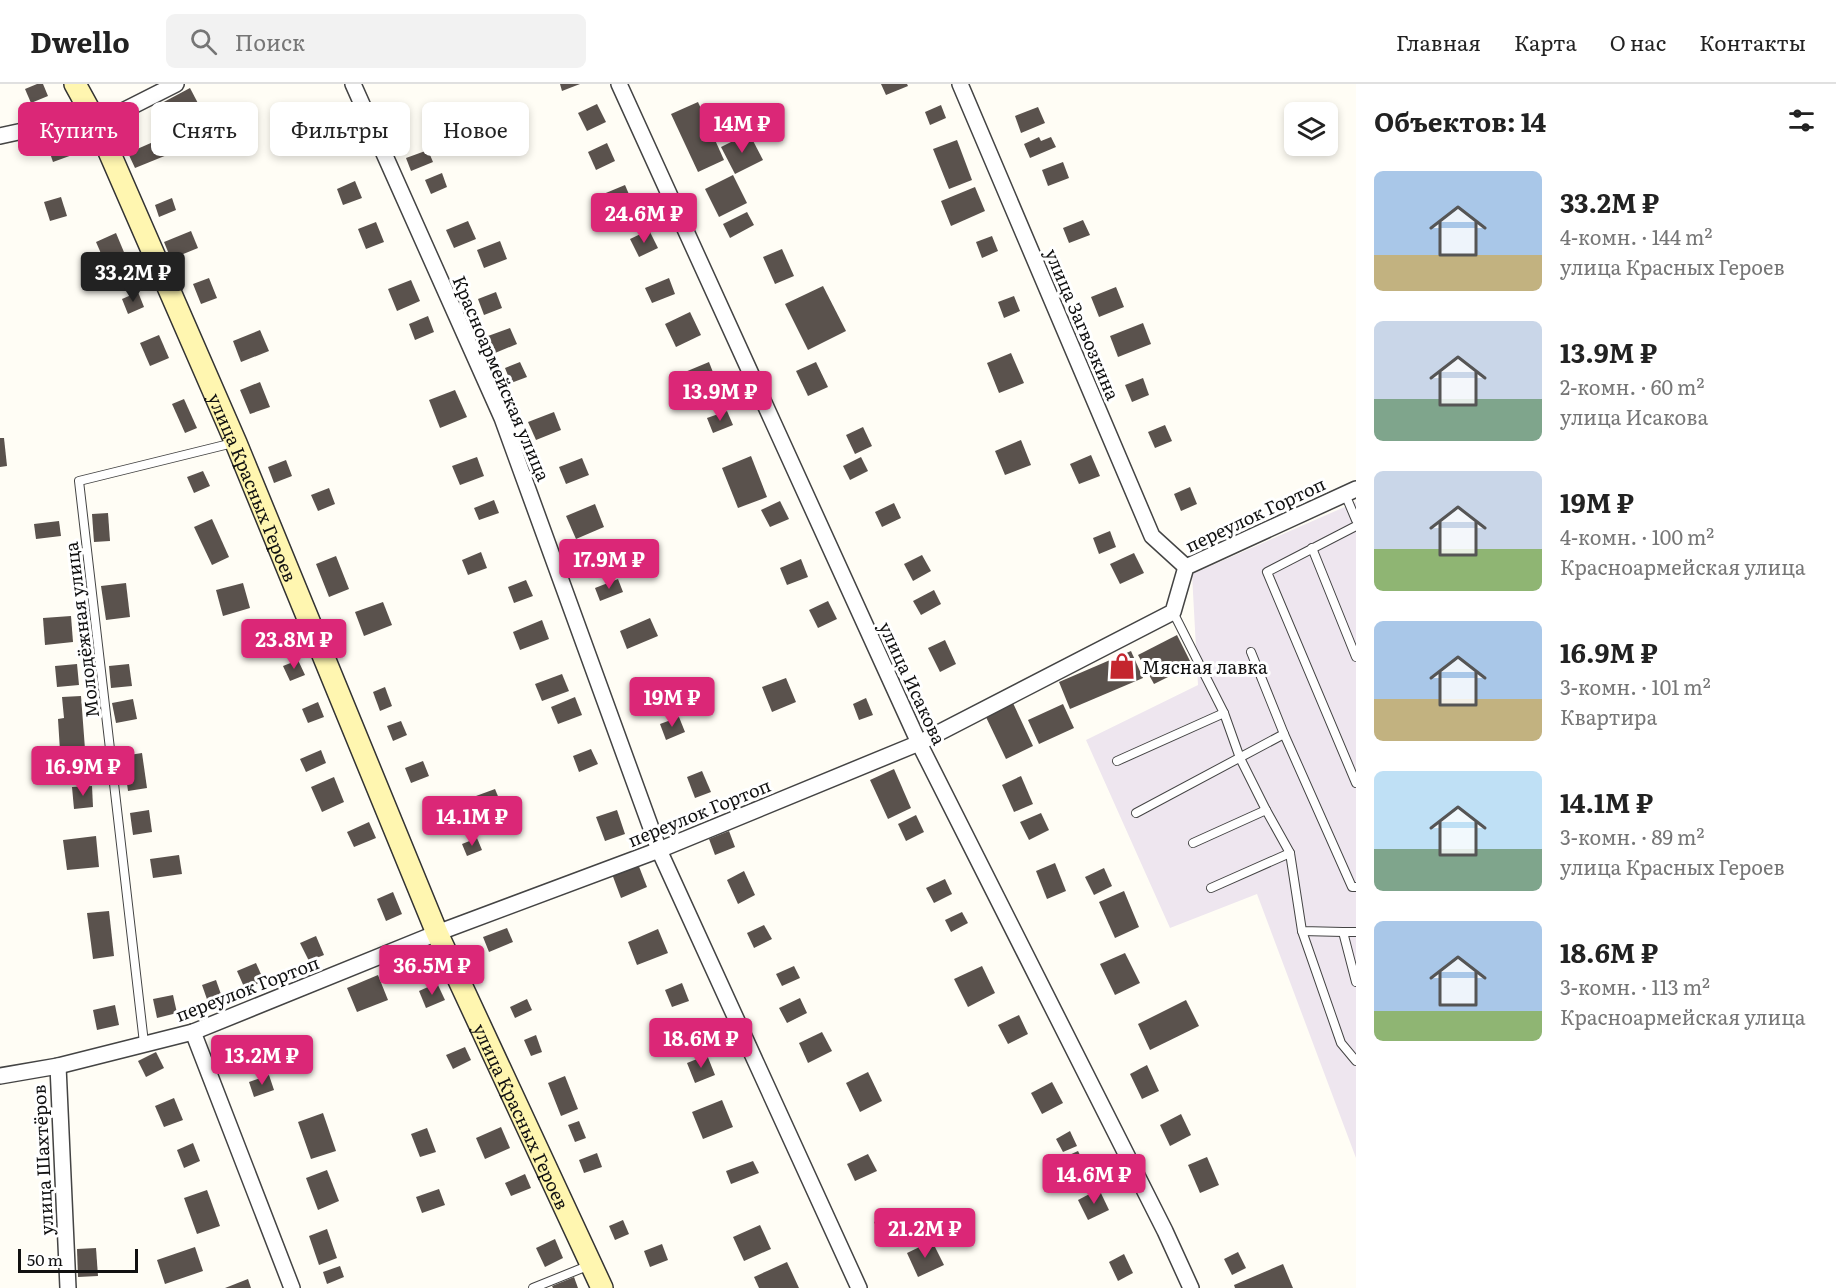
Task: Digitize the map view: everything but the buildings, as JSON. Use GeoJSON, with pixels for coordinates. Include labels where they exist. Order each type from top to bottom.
{"type":"FeatureCollection","features":[{"type":"Feature","properties":{"kind":"main road","name":"улица Красных Героев"},"geometry":{"type":"LineString","coordinates":[[75,84],[85,102]]}},
{"type":"Feature","properties":{"kind":"main road","name":"улица Красных Героев"},"geometry":{"type":"LineString","coordinates":[[111,156],[236,443],[437,933],[602,1288]]}},
{"type":"Feature","properties":{"kind":"street"},"geometry":{"type":"LineString","coordinates":[[139,102],[176,84]]}},
{"type":"Feature","properties":{"kind":"street","name":"Красноармейская улица"},"geometry":{"type":"LineString","coordinates":[[352,84],[502,418],[659,850],[859,1288]]}},
{"type":"Feature","properties":{"kind":"street","name":"улица Исакова"},"geometry":{"type":"LineString","coordinates":[[619,84],[919,743],[1166,1231],[1191,1288]]}},
{"type":"Feature","properties":{"kind":"street","name":"улица Загвозкина"},"geometry":{"type":"LineString","coordinates":[[960,84],[1152,536],[1186,567]]}},
{"type":"Feature","properties":{"kind":"street"},"geometry":{"type":"LineString","coordinates":[[0,136],[18,132]]}},
{"type":"Feature","properties":{"kind":"street","name":"переулок Гортоп"},"geometry":{"type":"LineString","coordinates":[[0,1076],[58,1066],[193,1032],[437,933],[659,850],[919,743],[1173,612],[1186,567],[1351,491]]}},
{"type":"Feature","properties":{"kind":"street"},"geometry":{"type":"LineString","coordinates":[[193,1032],[292,1288]]}},
{"type":"Feature","properties":{"kind":"street","name":"улица Шахтёров"},"geometry":{"type":"LineString","coordinates":[[58,1066],[68,1288]]}},
{"type":"Feature","properties":{"kind":"lane","name":"Молодёжная улица"},"geometry":{"type":"LineString","coordinates":[[144,1043],[79,481],[236,443]]}},
{"type":"Feature","properties":{"kind":"lane"},"geometry":{"type":"LineString","coordinates":[[1351,491],[1356,520]]}},
{"type":"Feature","properties":{"kind":"lane"},"geometry":{"type":"LineString","coordinates":[[1356,526],[1267,572],[1356,783]]}},
{"type":"Feature","properties":{"kind":"lane"},"geometry":{"type":"LineString","coordinates":[[1312,548],[1356,657]]}},
{"type":"Feature","properties":{"kind":"lane"},"geometry":{"type":"LineString","coordinates":[[1173,612],[1224,713],[1240,758],[1290,853],[1302,931],[1341,1044],[1356,1060]]}},
{"type":"Feature","properties":{"kind":"lane"},"geometry":{"type":"LineString","coordinates":[[1251,652],[1284,734],[1352,887],[1356,887]]}},
{"type":"Feature","properties":{"kind":"lane"},"geometry":{"type":"LineString","coordinates":[[1117,761],[1224,713]]}},
{"type":"Feature","properties":{"kind":"lane"},"geometry":{"type":"LineString","coordinates":[[1136,813],[1284,734]]}},
{"type":"Feature","properties":{"kind":"lane"},"geometry":{"type":"LineString","coordinates":[[1193,843],[1266,810]]}},
{"type":"Feature","properties":{"kind":"lane"},"geometry":{"type":"LineString","coordinates":[[1211,888],[1290,853]]}},
{"type":"Feature","properties":{"kind":"lane"},"geometry":{"type":"LineString","coordinates":[[1302,931],[1356,932]]}},
{"type":"Feature","properties":{"kind":"lane"},"geometry":{"type":"LineString","coordinates":[[1343,932],[1356,982]]}},
{"type":"Feature","properties":{"kind":"lane"},"geometry":{"type":"LineString","coordinates":[[533,1288],[591,1264]]}},
{"type":"Feature","properties":{"kind":"shaded area"},"geometry":{"type":"Polygon","coordinates":[[[1356,502],[1356,1158],[1257,894],[1170,928],[1086,740],[1198,685],[1192,574],[1356,502]]]}},
{"type":"Feature","properties":{"kind":"place","name":"Мясная лавка"},"geometry":{"type":"Point","coordinates":[1122,666]}}]}
